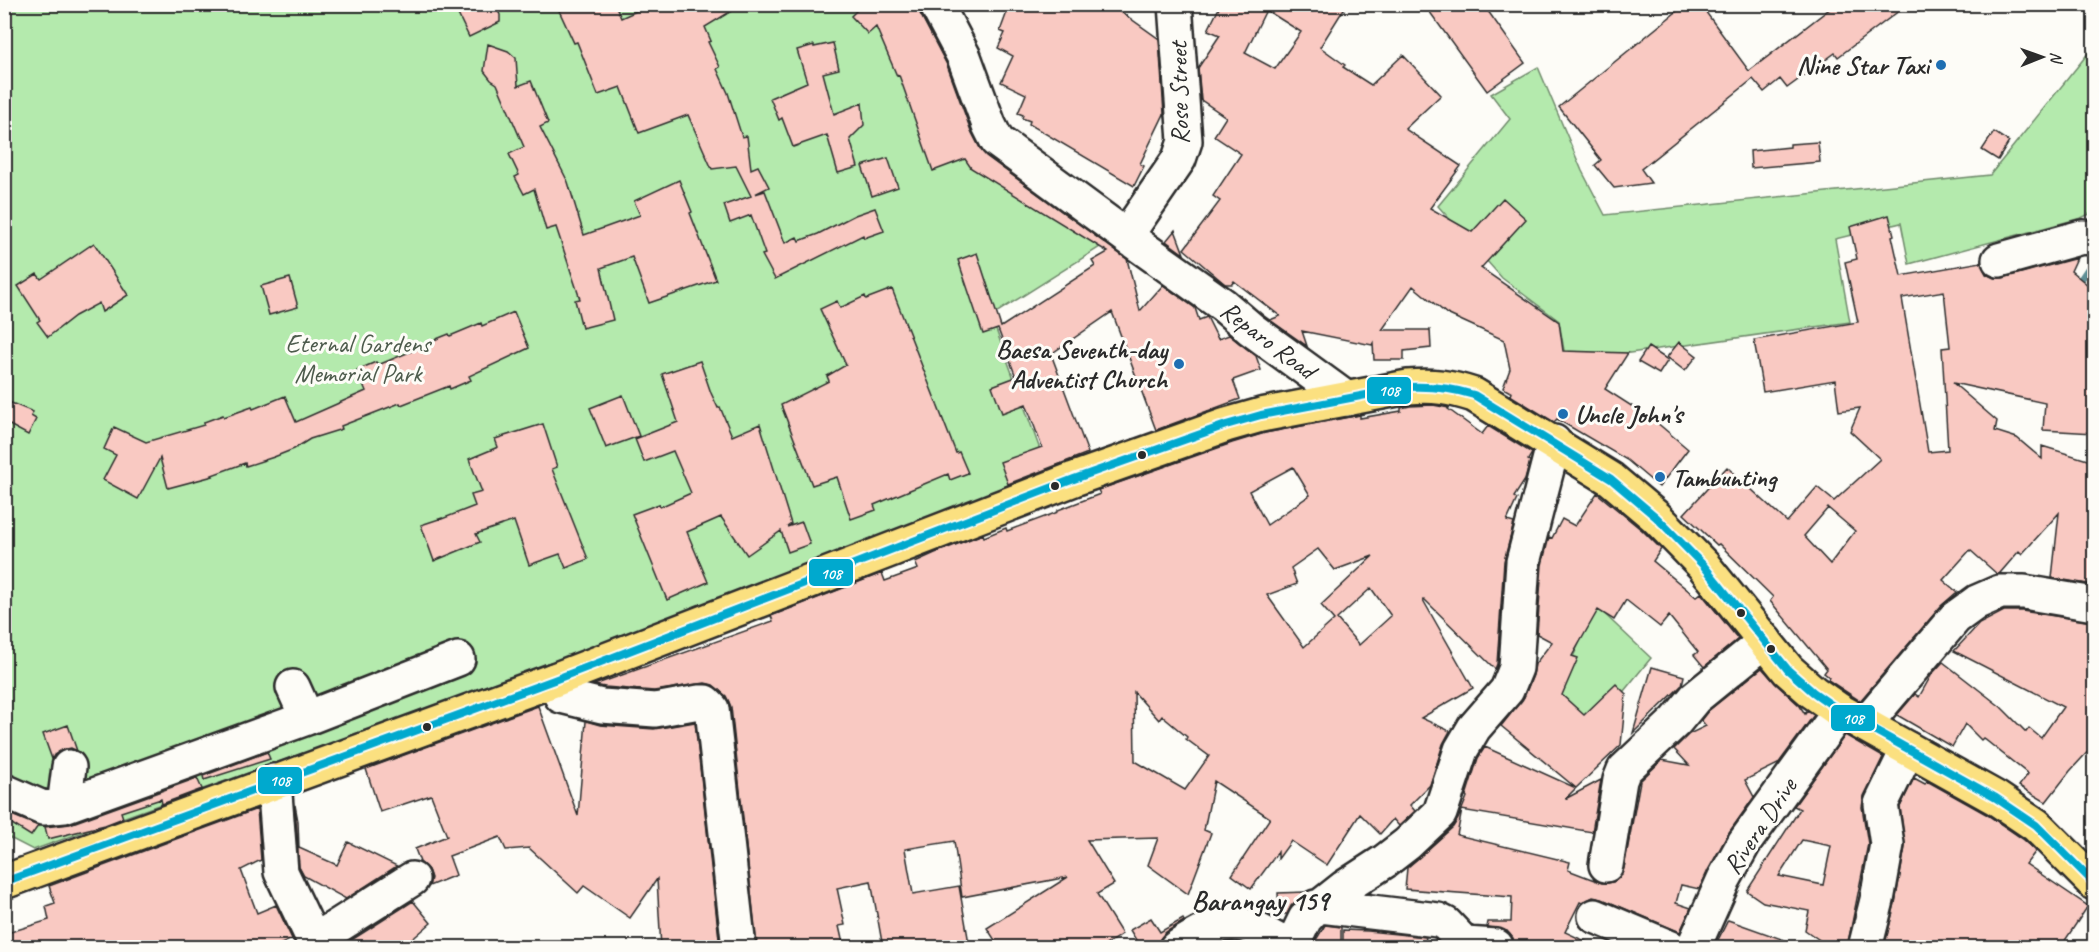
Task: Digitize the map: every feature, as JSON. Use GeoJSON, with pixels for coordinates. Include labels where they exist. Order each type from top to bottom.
{"type":"FeatureCollection","features":[{"type":"Feature","properties":{"kind":"main road"},"geometry":{"type":"LineString","coordinates":[[4,882],[554,680],[1074,479],[1226,425],[1261,415],[1432,385],[1474,395],[1611,479],[1656,517],[1703,565],[1788,670],[1813,692],[1852,718],[1996,798],[2036,825],[2094,883]]}},
{"type":"Feature","properties":{"kind":"street","name":"Reparo Road"},"geometry":{"type":"LineString","coordinates":[[936,4],[964,57],[997,141],[1347,399]]}},
{"type":"Feature","properties":{"kind":"street","name":"Rose Street"},"geometry":{"type":"LineString","coordinates":[[1126,236],[1179,159],[1185,141],[1175,4]]}},
{"type":"Feature","properties":{"kind":"street"},"geometry":{"type":"LineString","coordinates":[[1999,260],[2082,237],[2094,238]]}},
{"type":"Feature","properties":{"kind":"street"},"geometry":{"type":"LineString","coordinates":[[1176,948],[1210,927],[1218,924],[1239,924],[1258,928],[1291,948],[1305,919],[1316,907],[1321,906],[1385,861],[1440,813],[1461,750],[1474,728],[1507,690],[1516,668],[1523,562],[1554,442]]}},
{"type":"Feature","properties":{"kind":"street","name":"Rivera Drive"},"geometry":{"type":"LineString","coordinates":[[1693,948],[1724,879],[1744,843],[1852,718],[1955,618],[1977,602],[2000,592],[2024,592],[2094,604]]}},
{"type":"Feature","properties":{"kind":"street"},"geometry":{"type":"LineString","coordinates":[[1606,865],[1620,780],[1624,770],[1676,721],[1695,698],[1765,641]]}},
{"type":"Feature","properties":{"kind":"street"},"geometry":{"type":"LineString","coordinates":[[4,791],[43,808],[64,806],[307,718],[458,659]]}},
{"type":"Feature","properties":{"kind":"street"},"geometry":{"type":"LineString","coordinates":[[554,680],[561,696],[602,706],[655,710],[705,702],[712,709],[739,948]]}},
{"type":"Feature","properties":{"kind":"street"},"geometry":{"type":"LineString","coordinates":[[293,687],[307,718]]}},
{"type":"Feature","properties":{"kind":"street"},"geometry":{"type":"LineString","coordinates":[[1865,948],[1877,900],[1887,844],[1881,804],[1908,749]]}},
{"type":"Feature","properties":{"kind":"street"},"geometry":{"type":"LineString","coordinates":[[64,806],[69,767]]}},
{"type":"Feature","properties":{"kind":"street"},"geometry":{"type":"LineString","coordinates":[[274,781],[281,872],[314,941],[412,879]]}},
{"type":"Feature","properties":{"kind":"street"},"geometry":{"type":"LineString","coordinates":[[1321,906],[1438,920],[1446,924],[1466,944],[1496,946]]}},
{"type":"Feature","properties":{"kind":"street"},"geometry":{"type":"LineString","coordinates":[[1595,916],[1671,948]]}},
{"type":"Feature","properties":{"kind":"green space","name":"Eternal Gardens Memorial Park"},"geometry":{"type":"Polygon","coordinates":[[[4,5],[924,5],[990,143],[1119,235],[991,316],[1049,474],[541,668],[33,850],[4,835],[4,5]]]}},
{"type":"Feature","properties":{"kind":"green space"},"geometry":{"type":"Polygon","coordinates":[[[2094,46],[2094,212],[2081,218],[1909,264],[1901,223],[1835,239],[1850,322],[1566,362],[1559,321],[1502,278],[1438,206],[1510,119],[1491,94],[1538,67],[1582,171],[1605,215],[1990,175],[2094,46]]]}},
{"type":"Feature","properties":{"kind":"green space"},"geometry":{"type":"Polygon","coordinates":[[[1596,606],[1651,658],[1587,736],[1554,699],[1596,606]]]}},
{"type":"Feature","properties":{"kind":"building"},"geometry":{"type":"Polygon","coordinates":[[[453,4],[495,4],[500,15],[500,22],[469,37],[453,4]]]}},
{"type":"Feature","properties":{"kind":"building"},"geometry":{"type":"Polygon","coordinates":[[[556,4],[615,4],[621,18],[652,4],[743,4],[705,27],[711,41],[708,42],[720,67],[717,69],[728,93],[742,137],[747,136],[751,169],[758,166],[769,187],[755,194],[765,191],[785,243],[797,237],[799,241],[818,234],[855,215],[875,208],[884,231],[864,238],[863,235],[775,279],[762,255],[765,254],[751,215],[730,223],[724,205],[751,196],[736,166],[712,169],[688,115],[639,133],[621,87],[598,95],[577,42],[574,43],[556,4]]]}},
{"type":"Feature","properties":{"kind":"building"},"geometry":{"type":"Polygon","coordinates":[[[863,4],[915,4],[947,65],[971,131],[981,150],[986,156],[1127,259],[1140,311],[1163,285],[1195,308],[1199,320],[1207,317],[1218,339],[1229,335],[1256,356],[1261,370],[1233,380],[1240,399],[1156,430],[1112,312],[1051,354],[1088,453],[1008,484],[1000,462],[1042,447],[1026,404],[1002,413],[992,386],[1016,377],[998,329],[983,334],[958,260],[977,253],[1001,327],[1095,266],[1092,261],[1108,252],[971,168],[965,159],[933,171],[899,75],[897,76],[876,27],[868,34],[851,16],[863,4]]]}},
{"type":"Feature","properties":{"kind":"building"},"geometry":{"type":"Polygon","coordinates":[[[1010,4],[1110,4],[1159,39],[1164,114],[1140,164],[1144,166],[1134,186],[1029,124],[1030,121],[1022,118],[1023,115],[1018,113],[1026,94],[1001,82],[1013,56],[998,48],[1005,33],[1000,31],[1010,4]]]}},
{"type":"Feature","properties":{"kind":"building"},"geometry":{"type":"Polygon","coordinates":[[[1221,4],[1347,4],[1320,47],[1345,65],[1343,67],[1371,85],[1403,55],[1441,95],[1405,129],[1461,166],[1430,208],[1472,232],[1503,198],[1526,219],[1481,268],[1559,322],[1563,351],[1628,353],[1605,389],[1655,421],[1688,449],[1659,487],[1627,460],[1557,419],[1554,422],[1510,395],[1512,393],[1503,388],[1510,369],[1504,340],[1447,314],[1413,286],[1382,330],[1430,330],[1431,348],[1404,351],[1404,360],[1374,360],[1373,343],[1372,345],[1302,331],[1307,346],[1270,320],[1280,316],[1234,281],[1232,284],[1225,284],[1184,249],[1220,201],[1213,196],[1241,154],[1214,136],[1226,117],[1201,100],[1198,68],[1220,35],[1208,30],[1221,4]],[[1266,10],[1245,53],[1275,69],[1301,32],[1266,10]]]}},
{"type":"Feature","properties":{"kind":"building"},"geometry":{"type":"Polygon","coordinates":[[[1424,4],[1483,4],[1525,63],[1487,91],[1424,4]]]}},
{"type":"Feature","properties":{"kind":"building"},"geometry":{"type":"Polygon","coordinates":[[[1686,4],[1700,4],[1749,71],[1836,4],[1908,4],[1838,57],[1835,53],[1787,88],[1780,79],[1764,92],[1753,79],[1641,169],[1651,183],[1614,188],[1595,165],[1601,160],[1559,107],[1686,4]]]}},
{"type":"Feature","properties":{"kind":"building"},"geometry":{"type":"Polygon","coordinates":[[[833,43],[839,69],[823,73],[834,114],[862,103],[864,125],[850,139],[858,167],[838,173],[827,135],[793,147],[782,118],[779,120],[770,98],[807,82],[797,50],[833,43]]]}},
{"type":"Feature","properties":{"kind":"building"},"geometry":{"type":"Polygon","coordinates":[[[488,44],[508,51],[516,58],[518,86],[531,81],[548,123],[540,127],[568,182],[584,235],[640,215],[634,201],[679,180],[716,280],[649,303],[632,257],[601,268],[613,320],[582,328],[575,300],[580,299],[556,227],[546,230],[534,189],[524,194],[515,177],[519,175],[509,154],[524,147],[497,84],[484,71],[488,44]]]}},
{"type":"Feature","properties":{"kind":"building"},"geometry":{"type":"Polygon","coordinates":[[[1994,132],[2009,142],[1998,160],[1982,150],[1994,132]]]}},
{"type":"Feature","properties":{"kind":"building"},"geometry":{"type":"Polygon","coordinates":[[[1818,142],[1820,162],[1751,168],[1750,151],[1818,142]]]}},
{"type":"Feature","properties":{"kind":"building"},"geometry":{"type":"Polygon","coordinates":[[[888,158],[898,187],[872,196],[862,166],[888,158]]]}},
{"type":"Feature","properties":{"kind":"building"},"geometry":{"type":"Polygon","coordinates":[[[1889,215],[1901,276],[1981,262],[1986,274],[1994,278],[2003,278],[2077,258],[2071,271],[2094,290],[2094,433],[2043,430],[2045,403],[1953,383],[1997,421],[1995,431],[2017,438],[2042,459],[2042,446],[2094,462],[2094,585],[2052,578],[2059,513],[2022,554],[2019,551],[2000,573],[1997,574],[1970,550],[1943,580],[1957,592],[1941,606],[1860,701],[1828,680],[1829,677],[1824,673],[1827,669],[1770,601],[1773,597],[1719,544],[1717,545],[1684,514],[1727,467],[1787,522],[1817,487],[1834,501],[1880,459],[1850,431],[1860,408],[1839,411],[1835,380],[1763,392],[1754,340],[1858,322],[1845,262],[1857,259],[1850,227],[1889,215]],[[1944,291],[1902,298],[1928,452],[1948,450],[1942,348],[1950,347],[1944,291]],[[1828,508],[1804,536],[1830,564],[1855,531],[1828,508]]]}},
{"type":"Feature","properties":{"kind":"building"},"geometry":{"type":"Polygon","coordinates":[[[1175,230],[1184,254],[1166,241],[1175,230]]]}},
{"type":"Feature","properties":{"kind":"building"},"geometry":{"type":"Polygon","coordinates":[[[94,243],[128,295],[102,312],[99,303],[75,316],[48,337],[37,322],[40,320],[18,286],[37,274],[41,279],[94,243]]]}},
{"type":"Feature","properties":{"kind":"building"},"geometry":{"type":"Polygon","coordinates":[[[290,278],[298,307],[269,315],[261,286],[290,278]]]}},
{"type":"Feature","properties":{"kind":"building"},"geometry":{"type":"Polygon","coordinates":[[[892,289],[956,453],[959,452],[968,473],[950,480],[948,474],[874,505],[876,510],[851,519],[837,477],[812,485],[781,405],[829,381],[827,376],[846,365],[820,309],[837,301],[840,308],[865,296],[866,299],[892,289]]]}},
{"type":"Feature","properties":{"kind":"building"},"geometry":{"type":"Polygon","coordinates":[[[514,312],[529,348],[469,376],[471,380],[450,389],[449,386],[401,405],[400,403],[341,426],[342,429],[310,439],[274,457],[246,466],[245,463],[213,476],[168,488],[160,458],[138,499],[103,480],[116,455],[104,449],[114,427],[146,442],[204,425],[204,422],[223,415],[224,417],[252,407],[253,409],[285,396],[296,422],[366,391],[357,370],[376,362],[378,365],[449,334],[450,336],[481,323],[482,326],[514,312]]]}},
{"type":"Feature","properties":{"kind":"building"},"geometry":{"type":"Polygon","coordinates":[[[1679,342],[1697,356],[1685,371],[1667,357],[1679,342]]]}},
{"type":"Feature","properties":{"kind":"building"},"geometry":{"type":"Polygon","coordinates":[[[1648,347],[1668,360],[1659,374],[1638,362],[1648,347]]]}},
{"type":"Feature","properties":{"kind":"building"},"geometry":{"type":"Polygon","coordinates":[[[700,361],[711,393],[718,408],[720,407],[732,436],[760,424],[791,524],[787,527],[802,522],[810,544],[788,552],[781,531],[747,555],[721,517],[687,532],[708,582],[667,600],[632,514],[659,504],[660,507],[691,493],[673,451],[644,462],[635,439],[678,422],[662,374],[700,361]]]}},
{"type":"Feature","properties":{"kind":"building"},"geometry":{"type":"Polygon","coordinates":[[[623,395],[639,436],[606,448],[590,408],[623,395]]]}},
{"type":"Feature","properties":{"kind":"building"},"geometry":{"type":"Polygon","coordinates":[[[4,400],[33,412],[31,416],[36,419],[28,435],[4,422],[4,400]]]}},
{"type":"Feature","properties":{"kind":"building"},"geometry":{"type":"Polygon","coordinates":[[[1433,405],[1449,408],[1482,434],[1488,426],[1532,453],[1528,460],[1530,461],[1525,480],[1514,497],[1517,499],[1507,521],[1514,523],[1504,561],[1495,669],[1423,600],[1473,688],[1421,718],[1450,731],[1443,744],[1430,785],[1410,805],[1415,811],[1399,826],[1393,819],[1380,834],[1360,814],[1327,865],[1291,841],[1278,859],[1278,852],[1251,889],[1232,875],[1270,818],[1214,781],[1204,830],[1211,833],[1188,894],[1148,865],[1158,838],[1087,840],[1114,884],[1097,894],[1122,934],[1101,948],[1000,948],[987,928],[1068,877],[962,897],[954,841],[905,849],[913,894],[959,886],[969,943],[943,948],[935,948],[934,943],[910,948],[883,948],[871,881],[837,888],[845,925],[839,926],[844,948],[757,948],[731,707],[726,696],[713,685],[705,683],[654,691],[594,685],[773,621],[771,616],[882,573],[885,581],[918,569],[915,562],[935,553],[983,534],[984,537],[1006,528],[1007,531],[1100,494],[1098,490],[1232,443],[1265,433],[1360,415],[1360,418],[1401,411],[1401,408],[1433,405]],[[1293,467],[1249,491],[1267,525],[1310,495],[1293,467]],[[1318,549],[1291,568],[1297,584],[1267,595],[1304,647],[1334,620],[1321,605],[1373,556],[1335,570],[1318,549]],[[1371,588],[1337,619],[1359,645],[1391,616],[1371,588]],[[1134,692],[1135,761],[1185,790],[1209,756],[1186,739],[1187,737],[1162,716],[1159,720],[1134,692]]]}},
{"type":"Feature","properties":{"kind":"building"},"geometry":{"type":"Polygon","coordinates":[[[543,424],[557,467],[552,469],[588,559],[566,568],[560,554],[529,565],[514,521],[476,534],[480,542],[434,561],[421,525],[475,506],[471,495],[482,492],[469,459],[498,447],[495,439],[543,424]]]}},
{"type":"Feature","properties":{"kind":"building"},"geometry":{"type":"Polygon","coordinates":[[[1597,493],[1661,549],[1653,561],[1696,597],[1701,593],[1738,639],[1704,667],[1694,655],[1698,652],[1669,616],[1660,627],[1626,600],[1614,620],[1598,610],[1572,656],[1578,658],[1562,695],[1584,715],[1616,684],[1626,694],[1621,745],[1576,788],[1501,726],[1524,697],[1535,664],[1552,642],[1537,634],[1542,565],[1549,537],[1552,538],[1562,519],[1575,526],[1597,493]]]}},
{"type":"Feature","properties":{"kind":"building"},"geometry":{"type":"Polygon","coordinates":[[[2004,611],[2022,611],[2094,622],[2094,745],[2046,802],[2019,786],[2028,774],[1983,738],[1981,740],[1965,724],[1952,747],[1897,715],[1915,694],[1919,697],[1932,674],[1943,662],[2001,707],[2026,732],[2029,728],[2041,738],[2063,707],[1954,651],[1979,624],[2004,611]]]}},
{"type":"Feature","properties":{"kind":"building"},"geometry":{"type":"Polygon","coordinates":[[[1652,667],[1684,676],[1682,685],[1633,733],[1652,667]]]}},
{"type":"Feature","properties":{"kind":"building"},"geometry":{"type":"Polygon","coordinates":[[[1762,668],[1800,706],[1805,714],[1807,711],[1814,715],[1778,764],[1745,780],[1754,797],[1728,834],[1699,889],[1681,885],[1676,903],[1691,908],[1680,932],[1593,897],[1580,902],[1565,932],[1600,948],[1515,948],[1513,938],[1507,931],[1487,927],[1488,922],[1511,922],[1512,897],[1405,889],[1407,868],[1453,827],[1458,819],[1478,758],[1485,747],[1576,788],[1565,799],[1601,780],[1592,832],[1462,810],[1457,835],[1570,862],[1568,870],[1602,883],[1613,882],[1621,876],[1624,868],[1640,781],[1662,760],[1689,765],[1674,749],[1689,734],[1706,726],[1701,720],[1708,711],[1762,668]]]}},
{"type":"Feature","properties":{"kind":"building"},"geometry":{"type":"Polygon","coordinates":[[[538,706],[578,816],[586,721],[600,725],[654,729],[695,722],[720,948],[661,948],[657,879],[630,918],[584,886],[578,893],[529,848],[506,850],[500,837],[449,856],[456,875],[429,886],[431,878],[428,870],[420,862],[415,849],[447,836],[431,795],[380,812],[366,769],[538,706]]]}},
{"type":"Feature","properties":{"kind":"building"},"geometry":{"type":"Polygon","coordinates":[[[68,725],[77,751],[71,748],[62,750],[52,759],[43,734],[68,725]]]}},
{"type":"Feature","properties":{"kind":"building"},"geometry":{"type":"Polygon","coordinates":[[[1845,735],[1883,757],[1864,796],[1862,807],[1868,844],[1847,948],[1831,948],[1805,930],[1809,911],[1763,902],[1747,891],[1800,809],[1794,806],[1845,735]],[[1802,840],[1779,876],[1823,885],[1831,846],[1802,840]]]}},
{"type":"Feature","properties":{"kind":"building"},"geometry":{"type":"Polygon","coordinates":[[[267,752],[270,759],[204,780],[203,776],[267,752]]]}},
{"type":"Feature","properties":{"kind":"building"},"geometry":{"type":"Polygon","coordinates":[[[197,778],[202,789],[162,804],[161,799],[121,812],[123,818],[105,825],[48,839],[45,827],[70,824],[197,778]]]}},
{"type":"Feature","properties":{"kind":"building"},"geometry":{"type":"Polygon","coordinates":[[[1914,778],[1925,784],[1927,781],[1986,814],[2024,840],[2036,851],[2026,864],[2088,906],[2060,948],[1884,948],[1905,847],[1900,807],[1914,778]]]}},
{"type":"Feature","properties":{"kind":"building"},"geometry":{"type":"Polygon","coordinates":[[[295,805],[299,848],[337,865],[348,842],[397,866],[346,899],[304,876],[299,867],[295,805]]]}},
{"type":"Feature","properties":{"kind":"building"},"geometry":{"type":"Polygon","coordinates":[[[257,809],[261,860],[241,870],[257,913],[276,905],[292,939],[273,948],[4,948],[4,934],[49,920],[46,906],[55,903],[49,886],[257,809]]]}},
{"type":"Feature","properties":{"kind":"building"},"geometry":{"type":"Polygon","coordinates":[[[4,812],[38,826],[31,836],[4,819],[4,812]]]}},
{"type":"Feature","properties":{"kind":"building"},"geometry":{"type":"Polygon","coordinates":[[[1305,892],[1291,906],[1287,914],[1279,914],[1278,893],[1305,892]]]}},
{"type":"Feature","properties":{"kind":"building"},"geometry":{"type":"Polygon","coordinates":[[[413,901],[431,923],[402,948],[386,948],[381,940],[368,948],[339,948],[413,901]]]}},
{"type":"Feature","properties":{"kind":"building"},"geometry":{"type":"Polygon","coordinates":[[[1151,918],[1160,932],[1183,919],[1184,921],[1166,932],[1157,948],[1135,948],[1139,945],[1130,930],[1151,918]]]}},
{"type":"Feature","properties":{"kind":"building"},"geometry":{"type":"Polygon","coordinates":[[[1728,920],[1798,945],[1798,948],[1714,948],[1728,920]]]}},
{"type":"Feature","properties":{"kind":"building"},"geometry":{"type":"Polygon","coordinates":[[[1325,925],[1341,927],[1341,945],[1313,945],[1325,925]]]}},
{"type":"Feature","properties":{"kind":"building"},"geometry":{"type":"Polygon","coordinates":[[[1343,930],[1426,937],[1424,948],[1343,948],[1343,930]]]}},
{"type":"Feature","properties":{"kind":"building"},"geometry":{"type":"Polygon","coordinates":[[[1225,943],[1240,944],[1250,948],[1216,948],[1225,943]]]}},
{"type":"Feature","properties":{"kind":"waterway"},"geometry":{"type":"LineString","coordinates":[[2077,285],[2094,260]]}},
{"type":"Feature","properties":{"kind":"transit line","name":"108"},"geometry":{"type":"LineString","coordinates":[[4,882],[554,680],[1074,479],[1226,425],[1261,415],[1408,387],[1433,387],[1474,395],[1611,479],[1656,517],[1703,565],[1788,670],[1813,692],[1840,711],[1996,798],[2036,825],[2094,883]]}},
{"type":"Feature","properties":{"kind":"place","name":"Nine Star Taxi"},"geometry":{"type":"Point","coordinates":[1941,65]}},
{"type":"Feature","properties":{"kind":"place","name":"Baesa Seventh-day Adventist Church"},"geometry":{"type":"Point","coordinates":[1179,364]}},
{"type":"Feature","properties":{"kind":"place","name":"Uncle John's"},"geometry":{"type":"Point","coordinates":[1563,414]}},
{"type":"Feature","properties":{"kind":"place","name":"Tambunting"},"geometry":{"type":"Point","coordinates":[1660,477]}},
{"type":"Feature","properties":{"kind":"district","name":"Barangay 159"},"geometry":{"type":"Point","coordinates":[1260,900]}}]}
